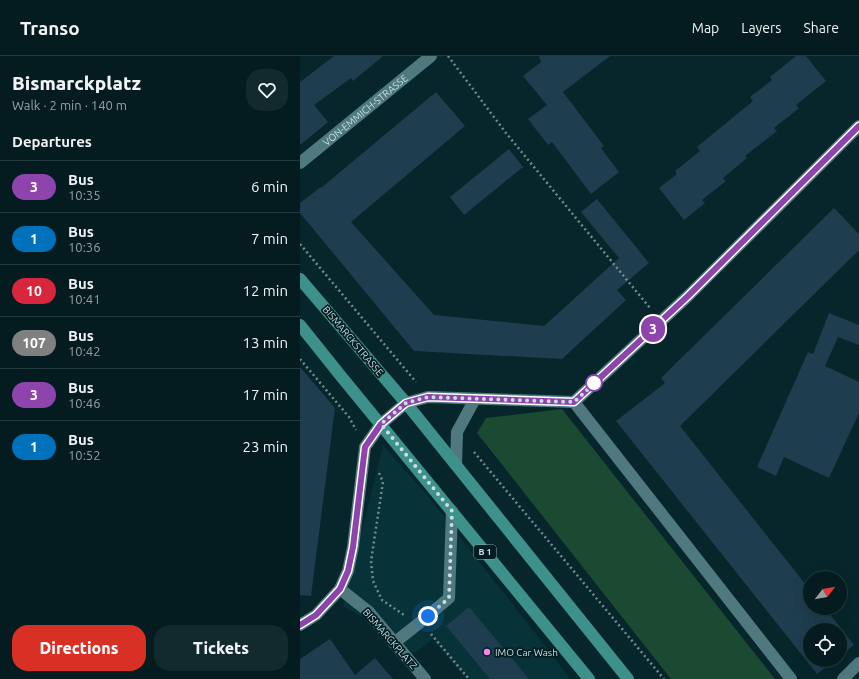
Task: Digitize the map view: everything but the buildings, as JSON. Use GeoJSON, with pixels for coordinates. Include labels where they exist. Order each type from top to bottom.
{"type":"FeatureCollection","features":[{"type":"Feature","properties":{"kind":"main road","name":"BISMARCKSTRASSE"},"geometry":{"type":"LineString","coordinates":[[300,279],[406,403]]}},
{"type":"Feature","properties":{"kind":"main road","name":"B 1"},"geometry":{"type":"LineString","coordinates":[[300,325],[590,679]]}},
{"type":"Feature","properties":{"kind":"main road"},"geometry":{"type":"LineString","coordinates":[[406,403],[628,679]]}},
{"type":"Feature","properties":{"kind":"street","name":"VON-EMMICH-STRASSE"},"geometry":{"type":"LineString","coordinates":[[300,163],[431,56]]}},
{"type":"Feature","properties":{"kind":"street"},"geometry":{"type":"LineString","coordinates":[[300,625],[316,615],[340,589],[348,571],[353,547],[365,447],[381,424],[406,403],[428,397],[574,402],[694,290],[859,126]]}},
{"type":"Feature","properties":{"kind":"street"},"geometry":{"type":"LineString","coordinates":[[456,465],[457,432],[475,399]]}},
{"type":"Feature","properties":{"kind":"street"},"geometry":{"type":"LineString","coordinates":[[574,402],[791,679]]}},
{"type":"Feature","properties":{"kind":"street"},"geometry":{"type":"LineString","coordinates":[[394,642],[449,598],[452,511]]}},
{"type":"Feature","properties":{"kind":"street","name":"BISMARCKPLATZ"},"geometry":{"type":"LineString","coordinates":[[340,589],[369,612],[425,679]]}},
{"type":"Feature","properties":{"kind":"street"},"geometry":{"type":"LineString","coordinates":[[844,679],[859,663]]}},
{"type":"Feature","properties":{"kind":"path"},"geometry":{"type":"LineString","coordinates":[[448,56],[506,133],[661,321]]}},
{"type":"Feature","properties":{"kind":"path"},"geometry":{"type":"LineString","coordinates":[[300,244],[428,397]]}},
{"type":"Feature","properties":{"kind":"path"},"geometry":{"type":"LineString","coordinates":[[300,359],[324,388]]}},
{"type":"Feature","properties":{"kind":"path"},"geometry":{"type":"LineString","coordinates":[[457,432],[664,679]]}},
{"type":"Feature","properties":{"kind":"path"},"geometry":{"type":"LineString","coordinates":[[383,482],[371,561],[373,581],[382,600],[432,634],[469,679]]}},
{"type":"Feature","properties":{"kind":"shaded area"},"geometry":{"type":"Polygon","coordinates":[[[383,445],[428,496],[571,679],[466,679],[433,639],[402,663],[363,617],[343,607],[383,445]]]}},
{"type":"Feature","properties":{"kind":"green space"},"geometry":{"type":"Polygon","coordinates":[[[562,409],[775,679],[671,679],[477,433],[486,418],[562,409]]]}},
{"type":"Feature","properties":{"kind":"bus line","name":"3"},"geometry":{"type":"LineString","coordinates":[[300,625],[316,615],[340,589],[348,571],[353,547],[365,447],[381,424],[406,403],[428,397],[574,402],[656,327],[859,126]]}},
{"type":"Feature","properties":{"kind":"place","name":"IMO Car Wash"},"geometry":{"type":"Point","coordinates":[487,652]}},
{"type":"Feature","properties":{"kind":"route"},"geometry":{"type":"LineString","coordinates":[[428,616],[449,598],[452,511],[381,424],[406,403],[428,397],[574,402],[598,380],[594,383]]}}]}
